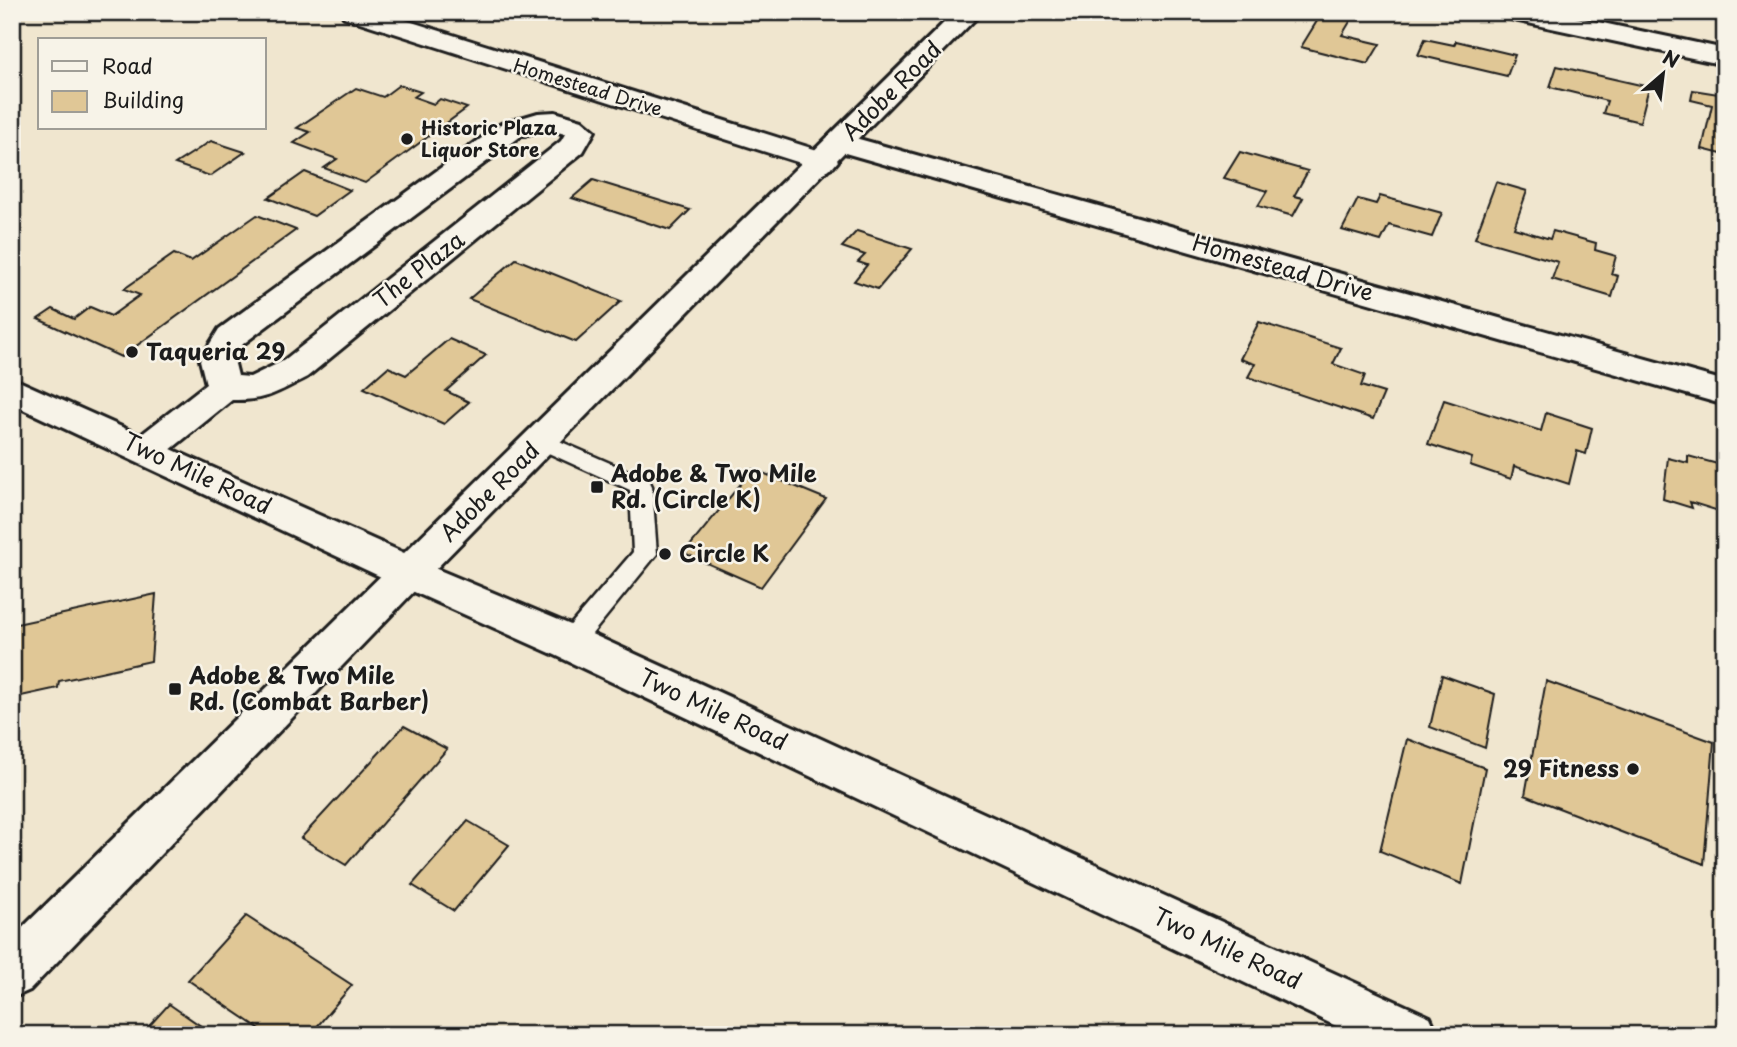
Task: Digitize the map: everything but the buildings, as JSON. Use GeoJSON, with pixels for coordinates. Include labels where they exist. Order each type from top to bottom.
{"type":"FeatureCollection","features":[{"type":"Feature","properties":{"kind":"street","name":"Homestead Drive"},"geometry":{"type":"LineString","coordinates":[[353,12],[600,92],[1725,393]]}},
{"type":"Feature","properties":{"kind":"street","name":"Adobe Road"},"geometry":{"type":"LineString","coordinates":[[12,973],[408,572],[970,12]]}},
{"type":"Feature","properties":{"kind":"street"},"geometry":{"type":"LineString","coordinates":[[1514,12],[1725,57]]}},
{"type":"Feature","properties":{"kind":"street"},"geometry":{"type":"LineString","coordinates":[[146,450],[224,388],[217,360],[231,337],[510,130],[533,121],[564,120],[600,92]]}},
{"type":"Feature","properties":{"kind":"street","name":"The Plaza"},"geometry":{"type":"LineString","coordinates":[[224,388],[255,389],[306,360],[573,146],[581,131],[564,120]]}},
{"type":"Feature","properties":{"kind":"street","name":"Two Mile Road"},"geometry":{"type":"LineString","coordinates":[[12,390],[408,572],[570,643],[1412,1035]]}},
{"type":"Feature","properties":{"kind":"lane"},"geometry":{"type":"LineString","coordinates":[[541,441],[641,486],[645,554],[570,643]]}},
{"type":"Feature","properties":{"kind":"place","name":"Historic Plaza Liquor Store"},"geometry":{"type":"Point","coordinates":[407,139]}},
{"type":"Feature","properties":{"kind":"place","name":"Taqueria 29"},"geometry":{"type":"Point","coordinates":[132,352]}},
{"type":"Feature","properties":{"kind":"place","name":"Adobe & Two Mile Rd. (Circle K)"},"geometry":{"type":"Point","coordinates":[597,487]}},
{"type":"Feature","properties":{"kind":"place","name":"Circle K"},"geometry":{"type":"Point","coordinates":[665,554]}},
{"type":"Feature","properties":{"kind":"place","name":"Adobe & Two Mile Rd. (Combat Barber)"},"geometry":{"type":"Point","coordinates":[175,689]}},
{"type":"Feature","properties":{"kind":"place","name":"29 Fitness"},"geometry":{"type":"Point","coordinates":[1633,769]}}]}
